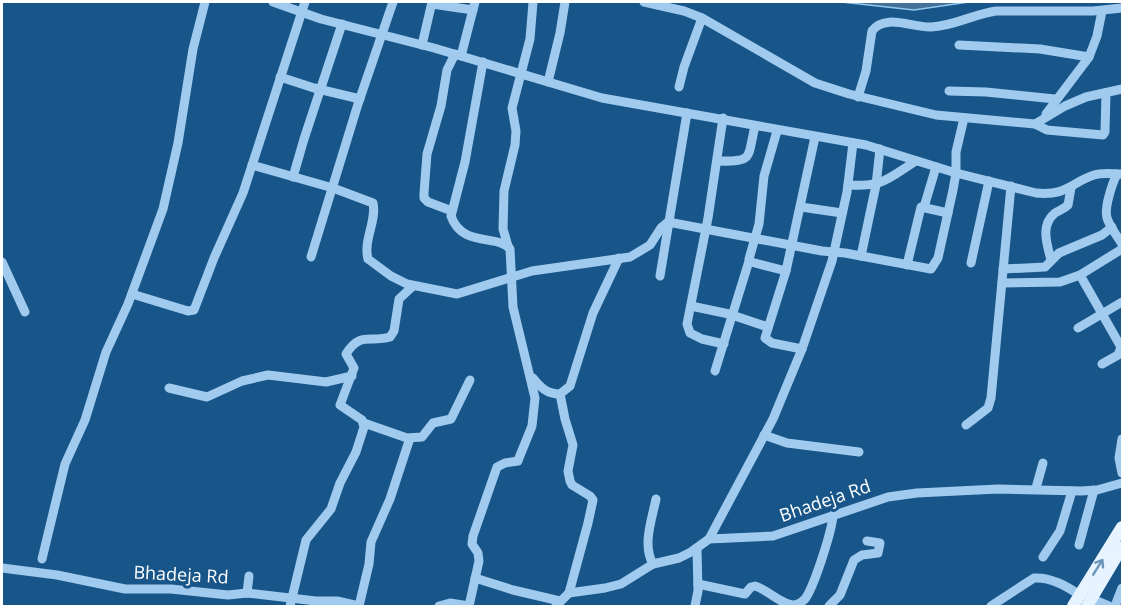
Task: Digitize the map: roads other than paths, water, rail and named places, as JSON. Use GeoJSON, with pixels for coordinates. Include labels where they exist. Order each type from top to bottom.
{"type":"FeatureCollection","features":[{"type":"Feature","properties":{"kind":"main road"},"geometry":{"type":"LineString","coordinates":[[1086,600],[1122,527]]}},
{"type":"Feature","properties":{"kind":"main road"},"geometry":{"type":"LineString","coordinates":[[1073,606],[1086,600],[1122,547]]}},
{"type":"Feature","properties":{"kind":"street"},"geometry":{"type":"LineString","coordinates":[[42,559],[65,464],[85,420],[106,352],[132,294],[164,203],[178,143],[192,56],[205,2]]}},
{"type":"Feature","properties":{"kind":"street"},"geometry":{"type":"LineString","coordinates":[[273,2],[342,24],[615,101],[723,118],[777,131],[880,148],[956,173],[1047,194],[1071,188],[1092,176],[1120,174]]}},
{"type":"Feature","properties":{"kind":"street"},"geometry":{"type":"LineString","coordinates":[[132,294],[188,311],[194,310],[243,193],[305,2]]}},
{"type":"Feature","properties":{"kind":"street"},"geometry":{"type":"LineString","coordinates":[[311,257],[393,2]]}},
{"type":"Feature","properties":{"kind":"street"},"geometry":{"type":"LineString","coordinates":[[439,606],[450,603],[469,606],[480,557],[472,540],[490,482],[500,465],[518,461],[532,426],[536,408],[531,375],[513,307],[510,276],[511,253],[503,230],[505,184],[515,145],[512,108],[531,34],[533,2]]}},
{"type":"Feature","properties":{"kind":"street"},"geometry":{"type":"LineString","coordinates":[[548,82],[559,40],[565,2]]}},
{"type":"Feature","properties":{"kind":"street"},"geometry":{"type":"LineString","coordinates":[[644,2],[684,11],[702,18],[806,79],[858,97],[922,112],[964,118],[1038,123],[1047,130],[1103,135],[1106,93]]}},
{"type":"Feature","properties":{"kind":"street"},"geometry":{"type":"LineString","coordinates":[[422,45],[432,3],[474,6],[458,55],[447,70],[441,106],[427,154],[424,198],[428,202],[452,210]]}},
{"type":"Feature","properties":{"kind":"street"},"geometry":{"type":"LineString","coordinates":[[858,97],[866,71],[872,31],[882,23],[931,27],[996,11],[1122,8]]}},
{"type":"Feature","properties":{"kind":"street"},"geometry":{"type":"LineString","coordinates":[[1038,123],[1089,57],[1097,36],[1102,10]]}},
{"type":"Feature","properties":{"kind":"street"},"geometry":{"type":"LineString","coordinates":[[679,87],[702,18]]}},
{"type":"Feature","properties":{"kind":"street"},"geometry":{"type":"LineString","coordinates":[[293,177],[342,24]]}},
{"type":"Feature","properties":{"kind":"street"},"geometry":{"type":"LineString","coordinates":[[960,45],[1040,49],[1089,57]]}},
{"type":"Feature","properties":{"kind":"street"},"geometry":{"type":"LineString","coordinates":[[483,62],[465,162],[451,216],[453,222],[466,234],[508,246]]}},
{"type":"Feature","properties":{"kind":"street"},"geometry":{"type":"LineString","coordinates":[[280,77],[320,90],[360,99]]}},
{"type":"Feature","properties":{"kind":"street"},"geometry":{"type":"LineString","coordinates":[[1038,123],[1065,106],[1086,97],[1122,89]]}},
{"type":"Feature","properties":{"kind":"street"},"geometry":{"type":"LineString","coordinates":[[949,91],[1055,99]]}},
{"type":"Feature","properties":{"kind":"street"},"geometry":{"type":"LineString","coordinates":[[660,276],[687,113]]}},
{"type":"Feature","properties":{"kind":"street"},"geometry":{"type":"LineString","coordinates":[[723,118],[706,228],[687,324],[690,333],[702,339],[724,344]]}},
{"type":"Feature","properties":{"kind":"street"},"geometry":{"type":"LineString","coordinates":[[668,222],[907,265],[934,267],[948,213],[956,173],[956,152],[964,118]]}},
{"type":"Feature","properties":{"kind":"street"},"geometry":{"type":"LineString","coordinates":[[717,160],[741,161],[745,159],[755,126]]}},
{"type":"Feature","properties":{"kind":"street"},"geometry":{"type":"LineString","coordinates":[[715,370],[759,224],[764,176],[777,131]]}},
{"type":"Feature","properties":{"kind":"street"},"geometry":{"type":"LineString","coordinates":[[802,349],[767,341],[765,338],[786,271],[815,136]]}},
{"type":"Feature","properties":{"kind":"street"},"geometry":{"type":"LineString","coordinates":[[569,592],[621,584],[653,564],[680,558],[709,539],[777,411],[802,349],[828,276],[834,252],[848,184],[853,143]]}},
{"type":"Feature","properties":{"kind":"street"},"geometry":{"type":"LineString","coordinates":[[861,256],[876,185],[880,148]]}},
{"type":"Feature","properties":{"kind":"street"},"geometry":{"type":"LineString","coordinates":[[848,184],[876,185],[916,160]]}},
{"type":"Feature","properties":{"kind":"street"},"geometry":{"type":"LineString","coordinates":[[252,165],[333,188],[373,203],[374,209],[367,243],[368,259],[395,279],[413,286],[457,294],[532,271],[630,256],[644,249],[668,222]]}},
{"type":"Feature","properties":{"kind":"street"},"geometry":{"type":"LineString","coordinates":[[907,265],[920,210],[924,207],[936,167]]}},
{"type":"Feature","properties":{"kind":"street"},"geometry":{"type":"LineString","coordinates":[[1120,174],[1112,184],[1106,213],[1122,244]]}},
{"type":"Feature","properties":{"kind":"street"},"geometry":{"type":"LineString","coordinates":[[971,263],[989,181]]}},
{"type":"Feature","properties":{"kind":"street"},"geometry":{"type":"LineString","coordinates":[[966,425],[985,410],[990,402],[1011,186]]}},
{"type":"Feature","properties":{"kind":"street"},"geometry":{"type":"LineString","coordinates":[[1052,260],[1046,226],[1055,213],[1068,205],[1071,188]]}},
{"type":"Feature","properties":{"kind":"street"},"geometry":{"type":"LineString","coordinates":[[801,207],[842,213]]}},
{"type":"Feature","properties":{"kind":"street"},"geometry":{"type":"LineString","coordinates":[[924,207],[948,213]]}},
{"type":"Feature","properties":{"kind":"street"},"geometry":{"type":"LineString","coordinates":[[1003,269],[1045,267],[1059,253],[1101,235],[1112,227]]}},
{"type":"Feature","properties":{"kind":"street"},"geometry":{"type":"LineString","coordinates":[[1002,283],[1055,283],[1080,275],[1122,249]]}},
{"type":"Feature","properties":{"kind":"street"},"geometry":{"type":"LineString","coordinates":[[531,375],[545,391],[560,393],[567,389],[571,383],[593,313],[619,258]]}},
{"type":"Feature","properties":{"kind":"street"},"geometry":{"type":"LineString","coordinates":[[749,261],[786,271]]}},
{"type":"Feature","properties":{"kind":"street"},"geometry":{"type":"LineString","coordinates":[[2,262],[25,312]]}},
{"type":"Feature","properties":{"kind":"street"},"geometry":{"type":"LineString","coordinates":[[1080,275],[1121,347],[1118,355],[1102,364]]}},
{"type":"Feature","properties":{"kind":"street"},"geometry":{"type":"LineString","coordinates":[[413,286],[399,299],[394,331],[390,337],[361,339],[348,351],[347,358],[354,368],[340,405],[364,423],[410,438],[424,435],[437,421],[451,419],[470,380]]}},
{"type":"Feature","properties":{"kind":"street"},"geometry":{"type":"LineString","coordinates":[[1078,328],[1122,302]]}},
{"type":"Feature","properties":{"kind":"street"},"geometry":{"type":"LineString","coordinates":[[691,306],[733,315],[768,327]]}},
{"type":"Feature","properties":{"kind":"street"},"geometry":{"type":"LineString","coordinates":[[169,388],[207,397],[242,381],[268,375],[326,382],[352,375]]}},
{"type":"Feature","properties":{"kind":"street"},"geometry":{"type":"LineString","coordinates":[[476,578],[558,604],[569,592],[593,500],[572,485],[570,481],[568,471],[573,445],[560,393]]}},
{"type":"Feature","properties":{"kind":"street"},"geometry":{"type":"LineString","coordinates":[[291,603],[307,536],[331,509],[340,483],[356,452],[364,423]]}},
{"type":"Feature","properties":{"kind":"street"},"geometry":{"type":"LineString","coordinates":[[764,435],[787,443],[859,452]]}},
{"type":"Feature","properties":{"kind":"street"},"geometry":{"type":"LineString","coordinates":[[359,606],[369,564],[371,542],[390,499],[410,438]]}},
{"type":"Feature","properties":{"kind":"street"},"geometry":{"type":"LineString","coordinates":[[1122,439],[1119,458],[1122,472]]}},
{"type":"Feature","properties":{"kind":"street"},"geometry":{"type":"LineString","coordinates":[[1036,488],[1042,463]]}},
{"type":"Feature","properties":{"kind":"street","name":"Bhadeja Rd"},"geometry":{"type":"LineString","coordinates":[[709,539],[772,536],[888,497],[1036,488],[1094,490],[1122,483]]}},
{"type":"Feature","properties":{"kind":"street"},"geometry":{"type":"LineString","coordinates":[[1079,545],[1094,490]]}},
{"type":"Feature","properties":{"kind":"street"},"geometry":{"type":"LineString","coordinates":[[1043,557],[1059,531],[1072,491]]}},
{"type":"Feature","properties":{"kind":"street"},"geometry":{"type":"LineString","coordinates":[[653,564],[649,556],[648,544],[656,499]]}},
{"type":"Feature","properties":{"kind":"street"},"geometry":{"type":"LineString","coordinates":[[698,584],[745,594],[755,586],[790,604],[797,604],[806,598],[811,586],[829,537],[833,515]]}},
{"type":"Feature","properties":{"kind":"street"},"geometry":{"type":"LineString","coordinates":[[829,606],[840,595],[854,560],[862,555],[878,554],[880,543],[867,541]]}},
{"type":"Feature","properties":{"kind":"street"},"geometry":{"type":"LineString","coordinates":[[695,606],[698,584],[697,549]]}},
{"type":"Feature","properties":{"kind":"street","name":"Bhadeja Rd"},"geometry":{"type":"LineString","coordinates":[[2,568],[57,575],[125,590],[171,589],[228,595],[247,593],[291,603],[315,604],[337,601],[359,606]]}},
{"type":"Feature","properties":{"kind":"street"},"geometry":{"type":"LineString","coordinates":[[247,593],[249,576]]}},
{"type":"Feature","properties":{"kind":"street"},"geometry":{"type":"LineString","coordinates":[[991,606],[1034,578],[1042,577],[1053,580],[1086,600],[1109,606]]}},
{"type":"Feature","properties":{"kind":"street"},"geometry":{"type":"LineString","coordinates":[[1115,606],[1122,588]]}},
{"type":"Feature","properties":{"kind":"water"},"geometry":{"type":"Polygon","coordinates":[[[841,2],[969,2],[914,10],[841,2]]]}}]}
